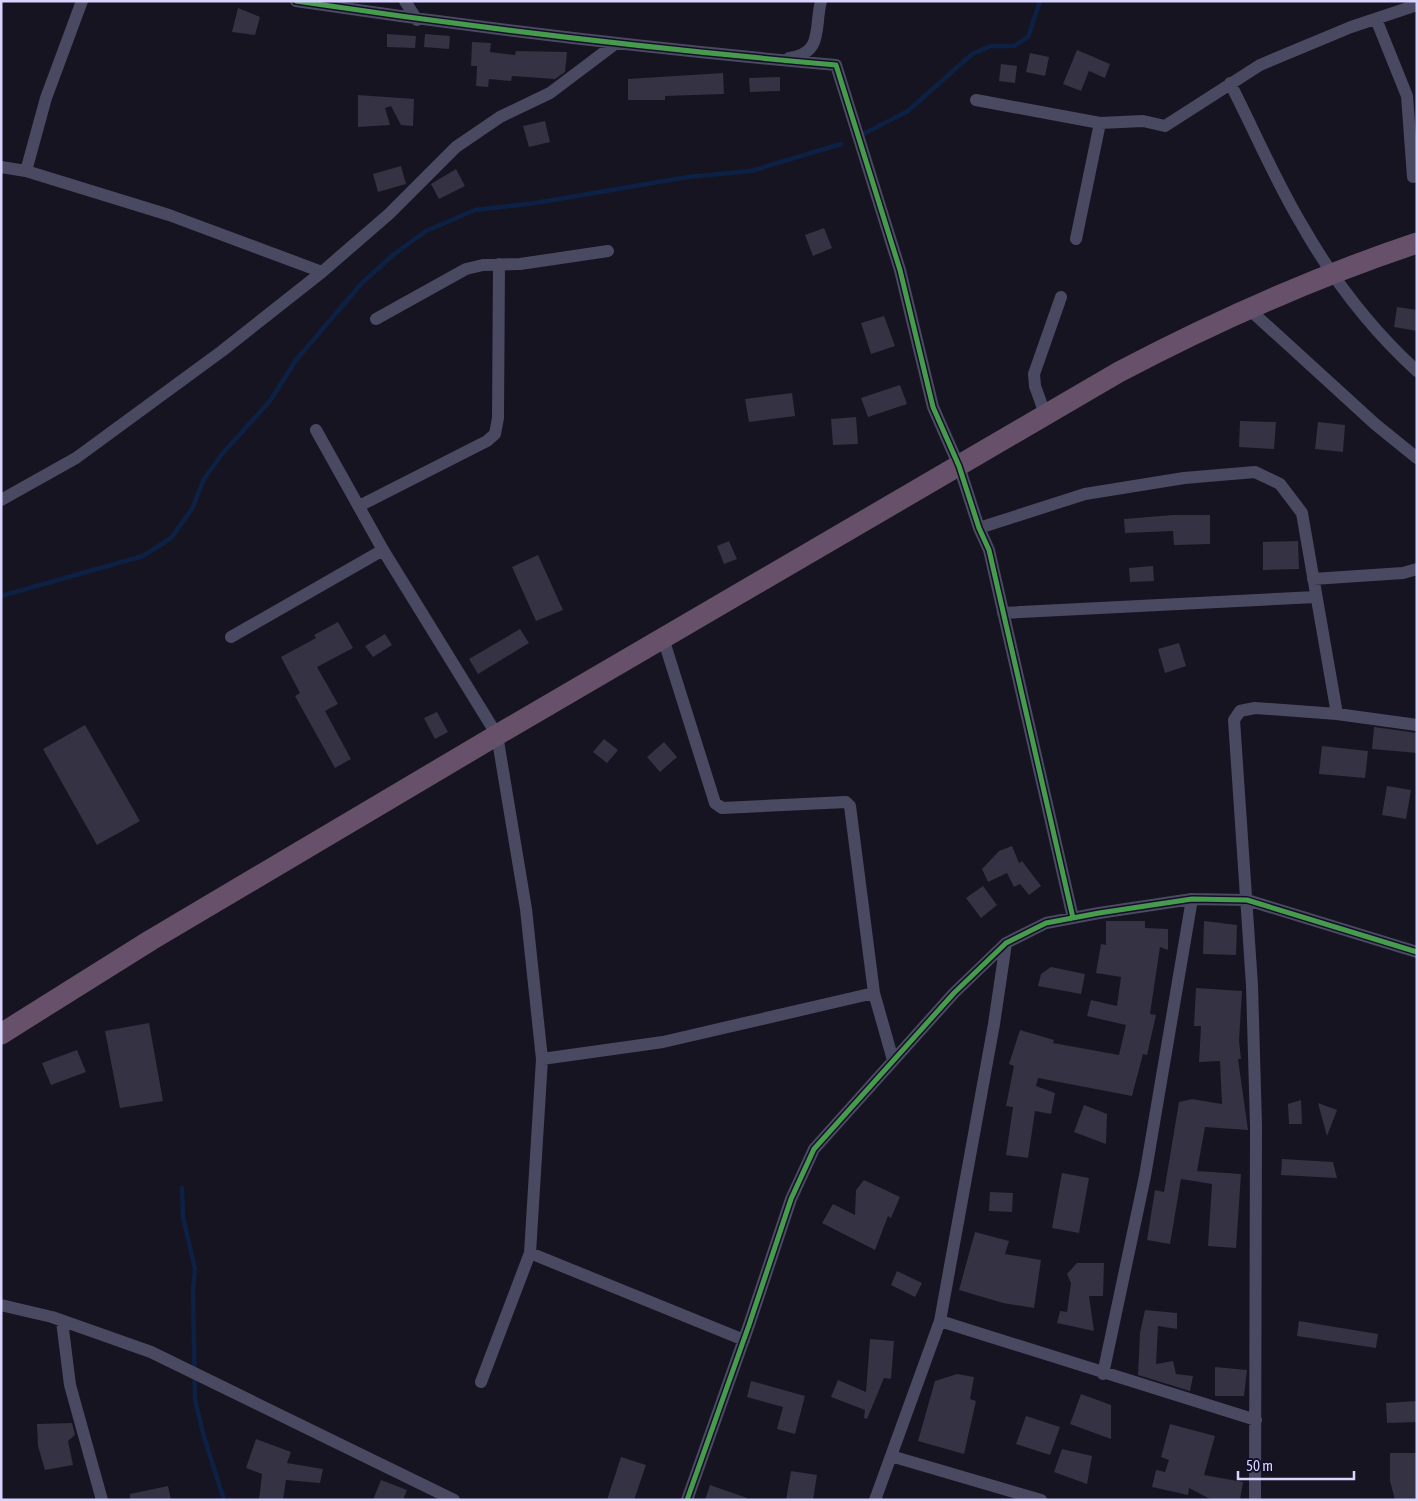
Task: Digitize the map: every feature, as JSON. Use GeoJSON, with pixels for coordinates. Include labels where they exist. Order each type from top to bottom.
{"type":"FeatureCollection","features":[{"type":"Feature","properties":{"kind":"highway"},"geometry":{"type":"LineString","coordinates":[[1,1034],[151,940],[1045,414],[1171,345],[1334,274],[1417,243]]}},
{"type":"Feature","properties":{"kind":"street"},"geometry":{"type":"LineString","coordinates":[[26,171],[46,98],[82,1]]}},
{"type":"Feature","properties":{"kind":"street"},"geometry":{"type":"LineString","coordinates":[[296,1],[417,20],[615,44],[836,65],[854,130],[900,270],[933,407],[959,466],[979,528],[989,550],[1074,918]]}},
{"type":"Feature","properties":{"kind":"street"},"geometry":{"type":"LineString","coordinates":[[405,1],[417,20]]}},
{"type":"Feature","properties":{"kind":"street"},"geometry":{"type":"LineString","coordinates":[[777,60],[802,56],[812,49],[816,39],[816,24],[821,1]]}},
{"type":"Feature","properties":{"kind":"street"},"geometry":{"type":"LineString","coordinates":[[976,100],[1100,123],[1143,121],[1165,126],[1260,65],[1376,19],[1417,6]]}},
{"type":"Feature","properties":{"kind":"street"},"geometry":{"type":"LineString","coordinates":[[1376,19],[1407,96],[1413,177]]}},
{"type":"Feature","properties":{"kind":"street"},"geometry":{"type":"LineString","coordinates":[[1,500],[76,458],[222,351],[322,272],[389,214],[456,147],[500,117],[550,94],[615,44]]}},
{"type":"Feature","properties":{"kind":"street"},"geometry":{"type":"LineString","coordinates":[[1230,83],[1302,226],[1334,274],[1387,343],[1417,371]]}},
{"type":"Feature","properties":{"kind":"street"},"geometry":{"type":"LineString","coordinates":[[1076,239],[1100,123]]}},
{"type":"Feature","properties":{"kind":"street"},"geometry":{"type":"LineString","coordinates":[[1,167],[26,171],[169,215],[322,272]]}},
{"type":"Feature","properties":{"kind":"street"},"geometry":{"type":"LineString","coordinates":[[376,319],[466,269],[498,264],[520,264],[608,251]]}},
{"type":"Feature","properties":{"kind":"street"},"geometry":{"type":"LineString","coordinates":[[358,506],[487,441],[495,434],[498,418],[498,264]]}},
{"type":"Feature","properties":{"kind":"street"},"geometry":{"type":"LineString","coordinates":[[1045,414],[1035,386],[1034,374],[1061,297]]}},
{"type":"Feature","properties":{"kind":"street"},"geometry":{"type":"LineString","coordinates":[[1250,310],[1375,424],[1417,458]]}},
{"type":"Feature","properties":{"kind":"street"},"geometry":{"type":"LineString","coordinates":[[316,430],[383,550],[498,735],[526,909],[542,1059],[530,1253],[481,1382]]}},
{"type":"Feature","properties":{"kind":"street"},"geometry":{"type":"LineString","coordinates":[[979,528],[1084,494],[1184,478],[1255,472],[1280,484],[1302,513],[1337,714]]}},
{"type":"Feature","properties":{"kind":"street"},"geometry":{"type":"LineString","coordinates":[[231,637],[383,550]]}},
{"type":"Feature","properties":{"kind":"street"},"geometry":{"type":"LineString","coordinates":[[1313,579],[1403,573],[1417,569]]}},
{"type":"Feature","properties":{"kind":"street"},"geometry":{"type":"LineString","coordinates":[[1003,613],[1316,597]]}},
{"type":"Feature","properties":{"kind":"street"},"geometry":{"type":"LineString","coordinates":[[663,638],[715,803],[722,808],[846,802],[850,806],[874,994],[892,1060]]}},
{"type":"Feature","properties":{"kind":"street"},"geometry":{"type":"LineString","coordinates":[[1256,1500],[1256,1125],[1247,900],[1234,720],[1240,711],[1255,708],[1337,714],[1417,724]]}},
{"type":"Feature","properties":{"kind":"street"},"geometry":{"type":"LineString","coordinates":[[1103,1374],[1145,1176],[1192,898]]}},
{"type":"Feature","properties":{"kind":"street"},"geometry":{"type":"LineString","coordinates":[[687,1500],[791,1200],[814,1149],[954,993],[1006,943],[1046,923],[1192,898],[1247,900],[1417,952]]}},
{"type":"Feature","properties":{"kind":"street"},"geometry":{"type":"LineString","coordinates":[[875,1500],[940,1321],[994,1024],[1006,943]]}},
{"type":"Feature","properties":{"kind":"street"},"geometry":{"type":"LineString","coordinates":[[542,1059],[663,1042],[874,994]]}},
{"type":"Feature","properties":{"kind":"street"},"geometry":{"type":"LineString","coordinates":[[530,1253],[744,1340]]}},
{"type":"Feature","properties":{"kind":"street"},"geometry":{"type":"LineString","coordinates":[[1,1305],[62,1321],[151,1352],[454,1500]]}},
{"type":"Feature","properties":{"kind":"street"},"geometry":{"type":"LineString","coordinates":[[62,1321],[70,1385],[102,1500]]}},
{"type":"Feature","properties":{"kind":"street"},"geometry":{"type":"LineString","coordinates":[[940,1321],[1103,1374],[1256,1420]]}},
{"type":"Feature","properties":{"kind":"street"},"geometry":{"type":"LineString","coordinates":[[891,1456],[1037,1499]]}},
{"type":"Feature","properties":{"kind":"building"},"geometry":{"type":"Polygon","coordinates":[[[238,8],[260,17],[255,35],[232,32],[238,8]]]}},
{"type":"Feature","properties":{"kind":"building"},"geometry":{"type":"Polygon","coordinates":[[[387,34],[416,36],[415,48],[387,47],[387,34]]]}},
{"type":"Feature","properties":{"kind":"building"},"geometry":{"type":"Polygon","coordinates":[[[425,34],[450,36],[449,49],[424,47],[425,34]]]}},
{"type":"Feature","properties":{"kind":"building"},"geometry":{"type":"Polygon","coordinates":[[[472,42],[491,43],[490,52],[515,55],[516,51],[567,52],[565,72],[555,79],[512,76],[511,81],[489,79],[488,87],[476,86],[477,66],[471,66],[472,42]]]}},
{"type":"Feature","properties":{"kind":"building"},"geometry":{"type":"Polygon","coordinates":[[[1077,50],[1110,64],[1105,78],[1089,71],[1081,91],[1063,84],[1077,50]]]}},
{"type":"Feature","properties":{"kind":"building"},"geometry":{"type":"Polygon","coordinates":[[[1030,53],[1049,57],[1045,76],[1026,72],[1030,53]]]}},
{"type":"Feature","properties":{"kind":"building"},"geometry":{"type":"Polygon","coordinates":[[[1001,64],[1017,66],[1015,83],[999,81],[1001,64]]]}},
{"type":"Feature","properties":{"kind":"building"},"geometry":{"type":"Polygon","coordinates":[[[723,73],[724,94],[665,96],[665,100],[628,100],[628,79],[723,73]]]}},
{"type":"Feature","properties":{"kind":"building"},"geometry":{"type":"Polygon","coordinates":[[[780,77],[780,91],[750,92],[749,78],[780,77]]]}},
{"type":"Feature","properties":{"kind":"building"},"geometry":{"type":"Polygon","coordinates":[[[358,95],[414,99],[413,126],[401,125],[391,106],[385,108],[390,125],[358,127],[358,95]]]}},
{"type":"Feature","properties":{"kind":"building"},"geometry":{"type":"Polygon","coordinates":[[[545,121],[550,142],[529,147],[523,126],[545,121]]]}},
{"type":"Feature","properties":{"kind":"building"},"geometry":{"type":"Polygon","coordinates":[[[401,166],[406,184],[378,192],[373,174],[401,166]]]}},
{"type":"Feature","properties":{"kind":"building"},"geometry":{"type":"Polygon","coordinates":[[[456,169],[465,186],[439,199],[431,184],[456,169]]]}},
{"type":"Feature","properties":{"kind":"building"},"geometry":{"type":"Polygon","coordinates":[[[824,228],[832,248],[813,256],[805,235],[824,228]]]}},
{"type":"Feature","properties":{"kind":"building"},"geometry":{"type":"Polygon","coordinates":[[[1397,307],[1417,310],[1417,331],[1394,327],[1397,307]]]}},
{"type":"Feature","properties":{"kind":"building"},"geometry":{"type":"Polygon","coordinates":[[[884,316],[895,346],[871,354],[861,323],[884,316]]]}},
{"type":"Feature","properties":{"kind":"building"},"geometry":{"type":"Polygon","coordinates":[[[900,385],[907,404],[868,417],[861,398],[900,385]]]}},
{"type":"Feature","properties":{"kind":"building"},"geometry":{"type":"Polygon","coordinates":[[[792,393],[795,416],[749,422],[745,399],[792,393]]]}},
{"type":"Feature","properties":{"kind":"building"},"geometry":{"type":"Polygon","coordinates":[[[856,417],[858,444],[833,445],[831,419],[856,417]]]}},
{"type":"Feature","properties":{"kind":"building"},"geometry":{"type":"Polygon","coordinates":[[[1240,421],[1276,422],[1274,449],[1239,447],[1240,421]]]}},
{"type":"Feature","properties":{"kind":"building"},"geometry":{"type":"Polygon","coordinates":[[[1318,422],[1345,425],[1343,452],[1315,449],[1318,422]]]}},
{"type":"Feature","properties":{"kind":"building"},"geometry":{"type":"Polygon","coordinates":[[[1173,515],[1210,515],[1210,544],[1174,545],[1173,531],[1125,533],[1124,519],[1173,515]]]}},
{"type":"Feature","properties":{"kind":"building"},"geometry":{"type":"Polygon","coordinates":[[[729,541],[737,559],[724,564],[717,546],[729,541]]]}},
{"type":"Feature","properties":{"kind":"building"},"geometry":{"type":"Polygon","coordinates":[[[1298,541],[1299,569],[1263,570],[1263,542],[1298,541]]]}},
{"type":"Feature","properties":{"kind":"building"},"geometry":{"type":"Polygon","coordinates":[[[538,555],[563,610],[536,621],[512,567],[538,555]]]}},
{"type":"Feature","properties":{"kind":"building"},"geometry":{"type":"Polygon","coordinates":[[[1153,566],[1154,581],[1130,582],[1129,568],[1153,566]]]}},
{"type":"Feature","properties":{"kind":"building"},"geometry":{"type":"Polygon","coordinates":[[[338,622],[353,648],[317,667],[338,704],[325,711],[351,759],[335,768],[295,696],[300,693],[281,657],[316,638],[314,635],[338,622]]]}},
{"type":"Feature","properties":{"kind":"building"},"geometry":{"type":"Polygon","coordinates":[[[520,629],[529,643],[478,674],[469,659],[520,629]]]}},
{"type":"Feature","properties":{"kind":"building"},"geometry":{"type":"Polygon","coordinates":[[[385,634],[392,645],[373,657],[365,646],[385,634]]]}},
{"type":"Feature","properties":{"kind":"building"},"geometry":{"type":"Polygon","coordinates":[[[1179,643],[1186,666],[1165,673],[1158,649],[1179,643]]]}},
{"type":"Feature","properties":{"kind":"building"},"geometry":{"type":"Polygon","coordinates":[[[437,712],[448,732],[435,739],[424,718],[437,712]]]}},
{"type":"Feature","properties":{"kind":"building"},"geometry":{"type":"Polygon","coordinates":[[[85,725],[140,821],[97,845],[43,749],[85,725]]]}},
{"type":"Feature","properties":{"kind":"building"},"geometry":{"type":"Polygon","coordinates":[[[1374,727],[1417,733],[1417,753],[1372,749],[1374,727]]]}},
{"type":"Feature","properties":{"kind":"building"},"geometry":{"type":"Polygon","coordinates":[[[604,739],[618,750],[607,763],[593,752],[604,739]]]}},
{"type":"Feature","properties":{"kind":"building"},"geometry":{"type":"Polygon","coordinates":[[[664,742],[677,757],[660,772],[647,757],[664,742]]]}},
{"type":"Feature","properties":{"kind":"building"},"geometry":{"type":"Polygon","coordinates":[[[1322,746],[1368,751],[1365,778],[1319,774],[1322,746]]]}},
{"type":"Feature","properties":{"kind":"building"},"geometry":{"type":"Polygon","coordinates":[[[1387,786],[1411,790],[1406,819],[1382,815],[1387,786]]]}},
{"type":"Feature","properties":{"kind":"building"},"geometry":{"type":"Polygon","coordinates":[[[1012,846],[1019,863],[1022,861],[1041,886],[1029,895],[1020,884],[1014,887],[1007,873],[988,882],[982,869],[999,851],[1012,846]]]}},
{"type":"Feature","properties":{"kind":"building"},"geometry":{"type":"Polygon","coordinates":[[[983,886],[997,905],[981,918],[966,898],[983,886]]]}},
{"type":"Feature","properties":{"kind":"building"},"geometry":{"type":"Polygon","coordinates":[[[1106,921],[1145,921],[1145,928],[1168,929],[1168,950],[1160,947],[1150,1014],[1156,1015],[1147,1055],[1143,1054],[1132,1096],[1038,1078],[1036,1086],[1055,1093],[1051,1114],[1035,1111],[1028,1158],[1006,1155],[1013,1107],[1006,1106],[1014,1066],[1009,1064],[1020,1030],[1054,1040],[1053,1043],[1119,1055],[1126,1025],[1087,1016],[1091,1000],[1117,1006],[1121,977],[1096,973],[1101,944],[1106,945],[1106,921]]]}},
{"type":"Feature","properties":{"kind":"building"},"geometry":{"type":"Polygon","coordinates":[[[1204,921],[1237,925],[1236,955],[1203,954],[1204,921]]]}},
{"type":"Feature","properties":{"kind":"building"},"geometry":{"type":"Polygon","coordinates":[[[1051,967],[1085,974],[1081,994],[1038,986],[1041,974],[1051,967]]]}},
{"type":"Feature","properties":{"kind":"building"},"geometry":{"type":"Polygon","coordinates":[[[1196,988],[1242,991],[1239,1041],[1241,1059],[1238,1059],[1248,1130],[1205,1127],[1197,1171],[1241,1174],[1236,1248],[1208,1246],[1212,1184],[1181,1179],[1170,1244],[1147,1240],[1155,1190],[1164,1192],[1179,1102],[1192,1099],[1222,1104],[1220,1061],[1199,1062],[1201,1026],[1194,1026],[1196,988]]]}},
{"type":"Feature","properties":{"kind":"building"},"geometry":{"type":"Polygon","coordinates":[[[149,1023],[163,1101],[120,1108],[105,1031],[149,1023]]]}},
{"type":"Feature","properties":{"kind":"building"},"geometry":{"type":"Polygon","coordinates":[[[77,1050],[86,1072],[51,1085],[42,1063],[77,1050]]]}},
{"type":"Feature","properties":{"kind":"building"},"geometry":{"type":"Polygon","coordinates":[[[1301,1100],[1302,1124],[1289,1124],[1288,1104],[1301,1100]]]}},
{"type":"Feature","properties":{"kind":"building"},"geometry":{"type":"Polygon","coordinates":[[[1318,1103],[1337,1110],[1327,1136],[1318,1103]]]}},
{"type":"Feature","properties":{"kind":"building"},"geometry":{"type":"Polygon","coordinates":[[[1084,1105],[1107,1114],[1106,1144],[1074,1132],[1084,1105]]]}},
{"type":"Feature","properties":{"kind":"building"},"geometry":{"type":"Polygon","coordinates":[[[1282,1159],[1333,1162],[1337,1178],[1281,1175],[1282,1159]]]}},
{"type":"Feature","properties":{"kind":"building"},"geometry":{"type":"Polygon","coordinates":[[[1062,1173],[1089,1178],[1079,1233],[1052,1228],[1062,1173]]]}},
{"type":"Feature","properties":{"kind":"building"},"geometry":{"type":"Polygon","coordinates":[[[864,1180],[900,1197],[891,1218],[888,1216],[875,1250],[822,1223],[833,1204],[855,1215],[856,1190],[864,1180]]]}},
{"type":"Feature","properties":{"kind":"building"},"geometry":{"type":"Polygon","coordinates":[[[990,1192],[1013,1193],[1012,1212],[989,1211],[990,1192]]]}},
{"type":"Feature","properties":{"kind":"building"},"geometry":{"type":"Polygon","coordinates":[[[975,1232],[1009,1241],[1005,1254],[1041,1260],[1034,1308],[1003,1303],[959,1290],[975,1232]]]}},
{"type":"Feature","properties":{"kind":"building"},"geometry":{"type":"Polygon","coordinates":[[[1077,1263],[1104,1263],[1103,1296],[1089,1296],[1094,1331],[1057,1323],[1060,1311],[1067,1312],[1071,1283],[1067,1274],[1077,1263]]]}},
{"type":"Feature","properties":{"kind":"building"},"geometry":{"type":"Polygon","coordinates":[[[897,1271],[922,1283],[915,1297],[891,1285],[897,1271]]]}},
{"type":"Feature","properties":{"kind":"building"},"geometry":{"type":"Polygon","coordinates":[[[1145,1310],[1177,1313],[1177,1329],[1158,1326],[1156,1364],[1173,1361],[1176,1374],[1193,1376],[1190,1391],[1138,1375],[1140,1333],[1145,1310]]]}},
{"type":"Feature","properties":{"kind":"building"},"geometry":{"type":"Polygon","coordinates":[[[1299,1321],[1378,1334],[1376,1348],[1297,1336],[1299,1321]]]}},
{"type":"Feature","properties":{"kind":"building"},"geometry":{"type":"Polygon","coordinates":[[[870,1339],[894,1341],[891,1379],[884,1378],[867,1419],[864,1418],[865,1410],[831,1397],[838,1380],[866,1392],[870,1339]]]}},
{"type":"Feature","properties":{"kind":"building"},"geometry":{"type":"Polygon","coordinates":[[[1215,1367],[1247,1370],[1244,1396],[1215,1396],[1215,1367]]]}},
{"type":"Feature","properties":{"kind":"building"},"geometry":{"type":"Polygon","coordinates":[[[957,1374],[974,1377],[970,1399],[976,1401],[964,1454],[918,1441],[935,1381],[957,1374]]]}},
{"type":"Feature","properties":{"kind":"building"},"geometry":{"type":"Polygon","coordinates":[[[751,1381],[805,1396],[795,1434],[777,1429],[783,1407],[747,1397],[751,1381]]]}},
{"type":"Feature","properties":{"kind":"building"},"geometry":{"type":"Polygon","coordinates":[[[1081,1394],[1111,1405],[1111,1439],[1070,1424],[1081,1394]]]}},
{"type":"Feature","properties":{"kind":"building"},"geometry":{"type":"Polygon","coordinates":[[[1417,1401],[1417,1422],[1387,1423],[1386,1403],[1417,1401]]]}},
{"type":"Feature","properties":{"kind":"building"},"geometry":{"type":"Polygon","coordinates":[[[1026,1416],[1060,1427],[1050,1455],[1016,1444],[1026,1416]]]}},
{"type":"Feature","properties":{"kind":"building"},"geometry":{"type":"Polygon","coordinates":[[[72,1423],[75,1435],[68,1441],[73,1465],[45,1470],[38,1446],[37,1424],[72,1423]]]}},
{"type":"Feature","properties":{"kind":"building"},"geometry":{"type":"Polygon","coordinates":[[[1170,1424],[1215,1436],[1204,1475],[1243,1482],[1240,1500],[1212,1500],[1189,1488],[1188,1495],[1152,1487],[1156,1470],[1165,1472],[1169,1460],[1161,1457],[1170,1424]]]}},
{"type":"Feature","properties":{"kind":"building"},"geometry":{"type":"Polygon","coordinates":[[[256,1439],[291,1452],[287,1463],[323,1469],[320,1483],[286,1480],[283,1500],[259,1500],[262,1474],[246,1468],[256,1439]]]}},
{"type":"Feature","properties":{"kind":"building"},"geometry":{"type":"Polygon","coordinates":[[[1062,1449],[1092,1456],[1087,1484],[1054,1472],[1062,1449]]]}},
{"type":"Feature","properties":{"kind":"building"},"geometry":{"type":"Polygon","coordinates":[[[1390,1453],[1417,1453],[1417,1500],[1395,1500],[1390,1481],[1390,1453]]]}},
{"type":"Feature","properties":{"kind":"building"},"geometry":{"type":"Polygon","coordinates":[[[621,1457],[646,1465],[634,1500],[607,1500],[621,1457]]]}},
{"type":"Feature","properties":{"kind":"building"},"geometry":{"type":"Polygon","coordinates":[[[791,1471],[817,1475],[813,1500],[786,1500],[791,1471]]]}},
{"type":"Feature","properties":{"kind":"building"},"geometry":{"type":"Polygon","coordinates":[[[381,1480],[407,1490],[403,1500],[373,1500],[381,1480]]]}},
{"type":"Feature","properties":{"kind":"building"},"geometry":{"type":"Polygon","coordinates":[[[710,1485],[747,1498],[746,1500],[705,1500],[710,1485]]]}},
{"type":"Feature","properties":{"kind":"building"},"geometry":{"type":"Polygon","coordinates":[[[168,1486],[171,1500],[130,1500],[130,1494],[168,1486]]]}},
{"type":"Feature","properties":{"kind":"waterway"},"geometry":{"type":"LineString","coordinates":[[859,136],[908,111],[972,54],[991,46],[1014,46],[1028,37],[1040,1]]}},
{"type":"Feature","properties":{"kind":"waterway"},"geometry":{"type":"LineString","coordinates":[[1,596],[143,556],[171,538],[192,509],[204,479],[222,454],[270,401],[296,360],[362,283],[393,255],[426,231],[475,210],[535,203],[688,177],[751,171],[841,144]]}},
{"type":"Feature","properties":{"kind":"waterway"},"geometry":{"type":"LineString","coordinates":[[182,1188],[183,1217],[195,1269],[193,1290],[195,1400],[204,1437],[224,1500]]}},
{"type":"Feature","properties":{"kind":"cycle path"},"geometry":{"type":"LineString","coordinates":[[296,1],[566,37],[836,65],[900,270],[933,407],[959,466],[979,528],[989,550],[1073,918]]}},
{"type":"Feature","properties":{"kind":"cycle path"},"geometry":{"type":"LineString","coordinates":[[687,1500],[791,1199],[814,1149],[954,993],[1006,943],[1046,923],[1099,913],[1192,899],[1247,900],[1417,952]]}}]}
